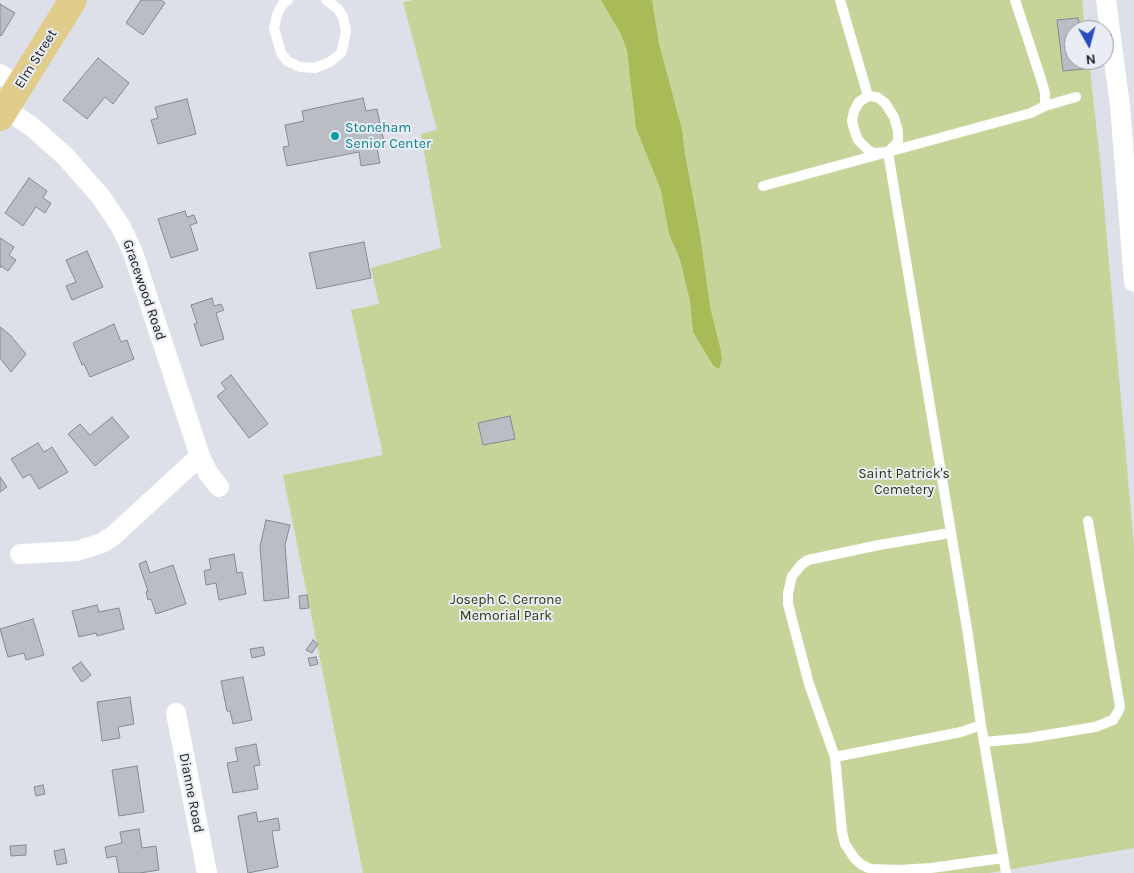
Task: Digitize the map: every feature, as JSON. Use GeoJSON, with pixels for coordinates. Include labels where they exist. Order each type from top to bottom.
{"type":"FeatureCollection","features":[{"type":"Feature","properties":{"kind":"main road","name":"Elm Street"},"geometry":{"type":"LineString","coordinates":[[3,113],[10,80],[73,0]]}},
{"type":"Feature","properties":{"kind":"street"},"geometry":{"type":"LineString","coordinates":[[1106,0],[1127,105],[1134,282]]}},
{"type":"Feature","properties":{"kind":"street","name":"Gracewood Road"},"geometry":{"type":"LineString","coordinates":[[3,113],[31,126],[65,156],[101,197],[121,227],[132,250],[200,456],[208,473],[219,486]]}},
{"type":"Feature","properties":{"kind":"street"},"geometry":{"type":"LineString","coordinates":[[20,554],[77,551],[102,543],[113,536],[200,456]]}},
{"type":"Feature","properties":{"kind":"street","name":"Dianne Road"},"geometry":{"type":"LineString","coordinates":[[176,713],[207,873]]}},
{"type":"Feature","properties":{"kind":"lane"},"geometry":{"type":"LineString","coordinates":[[288,0],[282,5],[274,28],[281,53],[287,61],[300,67],[315,68],[330,62],[341,53],[345,38],[343,17],[338,9],[326,0]]}},
{"type":"Feature","properties":{"kind":"lane"},"geometry":{"type":"LineString","coordinates":[[840,0],[868,96]]}},
{"type":"Feature","properties":{"kind":"lane"},"geometry":{"type":"LineString","coordinates":[[1015,0],[1045,93],[1045,106]]}},
{"type":"Feature","properties":{"kind":"lane"},"geometry":{"type":"LineString","coordinates":[[868,96],[877,97],[885,103],[894,117],[898,131],[898,142],[888,152],[874,153],[868,150],[858,140],[854,129],[852,121],[854,111],[859,102],[868,96]]}},
{"type":"Feature","properties":{"kind":"lane"},"geometry":{"type":"LineString","coordinates":[[763,186],[1031,113],[1045,106],[1076,97]]}},
{"type":"Feature","properties":{"kind":"lane"},"geometry":{"type":"LineString","coordinates":[[888,152],[1006,873]]}},
{"type":"Feature","properties":{"kind":"lane"},"geometry":{"type":"LineString","coordinates":[[984,742],[1028,738],[1095,727],[1106,724],[1117,716],[1120,707],[1088,521]]}},
{"type":"Feature","properties":{"kind":"lane"},"geometry":{"type":"LineString","coordinates":[[950,533],[879,544],[808,560],[792,576],[788,593],[788,604],[801,658],[835,757],[844,838],[849,852],[862,865],[871,869],[931,868],[1003,858]]}},
{"type":"Feature","properties":{"kind":"lane"},"geometry":{"type":"LineString","coordinates":[[835,757],[961,732],[981,725]]}},
{"type":"Feature","properties":{"kind":"green space"},"geometry":{"type":"Polygon","coordinates":[[[414,0],[1082,0],[1084,20],[1064,20],[1064,70],[1090,70],[1100,160],[1134,547],[1134,848],[989,873],[363,873],[283,475],[383,455],[351,310],[379,304],[371,268],[441,248],[421,134],[437,130],[403,2],[414,0]]]}},
{"type":"Feature","properties":{"kind":"green space"},"geometry":{"type":"Polygon","coordinates":[[[601,0],[652,0],[659,44],[682,130],[700,234],[710,307],[722,358],[719,369],[713,365],[693,332],[690,301],[680,259],[669,234],[661,190],[636,128],[627,50],[621,34],[601,0]]]}},
{"type":"Feature","properties":{"kind":"building"},"geometry":{"type":"Polygon","coordinates":[[[141,0],[161,0],[165,3],[143,35],[126,23],[141,0]]]}},
{"type":"Feature","properties":{"kind":"building"},"geometry":{"type":"Polygon","coordinates":[[[0,4],[15,13],[1,36],[0,35],[0,4]]]}},
{"type":"Feature","properties":{"kind":"building"},"geometry":{"type":"Polygon","coordinates":[[[1078,18],[1078,20],[1064,20],[1064,70],[1074,70],[1063,71],[1057,20],[1078,18]]]}},
{"type":"Feature","properties":{"kind":"building"},"geometry":{"type":"Polygon","coordinates":[[[98,58],[129,83],[113,104],[105,97],[87,119],[63,100],[98,58]]]}},
{"type":"Feature","properties":{"kind":"building","name":"Stoneham Senior Center"},"geometry":{"type":"Polygon","coordinates":[[[363,98],[366,111],[377,109],[385,147],[377,148],[380,163],[361,166],[359,152],[287,166],[283,147],[289,146],[285,125],[304,121],[302,111],[363,98]]]}},
{"type":"Feature","properties":{"kind":"building"},"geometry":{"type":"Polygon","coordinates":[[[187,99],[196,134],[158,144],[151,120],[158,118],[155,107],[187,99]]]}},
{"type":"Feature","properties":{"kind":"building"},"geometry":{"type":"Polygon","coordinates":[[[29,178],[47,191],[43,198],[51,203],[45,213],[36,207],[23,226],[5,213],[29,178]]]}},
{"type":"Feature","properties":{"kind":"building"},"geometry":{"type":"Polygon","coordinates":[[[185,211],[187,217],[194,215],[197,223],[190,225],[198,250],[171,258],[158,219],[185,211]]]}},
{"type":"Feature","properties":{"kind":"building"},"geometry":{"type":"Polygon","coordinates":[[[0,238],[14,247],[9,255],[16,260],[8,271],[1,266],[0,268],[0,238]]]}},
{"type":"Feature","properties":{"kind":"building"},"geometry":{"type":"Polygon","coordinates":[[[364,242],[371,278],[317,289],[309,253],[364,242]]]}},
{"type":"Feature","properties":{"kind":"building"},"geometry":{"type":"Polygon","coordinates":[[[87,251],[103,287],[72,300],[66,286],[76,282],[66,260],[87,251]]]}},
{"type":"Feature","properties":{"kind":"building"},"geometry":{"type":"Polygon","coordinates":[[[212,298],[214,306],[221,304],[224,310],[216,313],[224,339],[201,346],[194,324],[197,323],[191,305],[212,298]]]}},
{"type":"Feature","properties":{"kind":"building"},"geometry":{"type":"Polygon","coordinates":[[[114,324],[121,342],[127,340],[134,359],[90,377],[84,364],[82,365],[73,343],[114,324]]]}},
{"type":"Feature","properties":{"kind":"building"},"geometry":{"type":"Polygon","coordinates":[[[0,327],[10,335],[26,354],[11,372],[0,358],[0,327]]]}},
{"type":"Feature","properties":{"kind":"building"},"geometry":{"type":"Polygon","coordinates":[[[231,375],[268,424],[249,438],[217,396],[226,389],[221,383],[231,375]]]}},
{"type":"Feature","properties":{"kind":"building"},"geometry":{"type":"Polygon","coordinates":[[[510,416],[515,439],[483,445],[478,423],[510,416]]]}},
{"type":"Feature","properties":{"kind":"building"},"geometry":{"type":"Polygon","coordinates":[[[112,417],[129,437],[95,466],[68,434],[80,424],[90,435],[112,417]]]}},
{"type":"Feature","properties":{"kind":"building"},"geometry":{"type":"Polygon","coordinates":[[[38,443],[44,452],[52,447],[68,472],[39,489],[30,474],[23,478],[11,459],[38,443]]]}},
{"type":"Feature","properties":{"kind":"building"},"geometry":{"type":"Polygon","coordinates":[[[0,477],[7,487],[0,492],[0,477]]]}},
{"type":"Feature","properties":{"kind":"building"},"geometry":{"type":"Polygon","coordinates":[[[266,520],[290,525],[285,545],[289,598],[264,601],[260,546],[266,520]]]}},
{"type":"Feature","properties":{"kind":"building"},"geometry":{"type":"Polygon","coordinates":[[[234,554],[237,573],[242,572],[246,594],[219,600],[216,583],[206,585],[204,571],[211,569],[209,559],[234,554]]]}},
{"type":"Feature","properties":{"kind":"building"},"geometry":{"type":"Polygon","coordinates":[[[146,561],[150,573],[173,565],[186,604],[156,614],[151,599],[148,600],[146,592],[148,591],[139,564],[146,561]]]}},
{"type":"Feature","properties":{"kind":"building"},"geometry":{"type":"Polygon","coordinates":[[[307,595],[309,608],[300,609],[299,596],[307,595]]]}},
{"type":"Feature","properties":{"kind":"building"},"geometry":{"type":"Polygon","coordinates":[[[97,605],[99,612],[119,608],[124,629],[97,636],[96,633],[79,637],[72,611],[97,605]]]}},
{"type":"Feature","properties":{"kind":"building"},"geometry":{"type":"Polygon","coordinates":[[[33,619],[44,655],[26,660],[24,653],[8,657],[0,629],[33,619]]]}},
{"type":"Feature","properties":{"kind":"building"},"geometry":{"type":"Polygon","coordinates":[[[313,640],[318,644],[312,653],[306,650],[313,640]]]}},
{"type":"Feature","properties":{"kind":"building"},"geometry":{"type":"Polygon","coordinates":[[[263,647],[265,655],[252,658],[250,649],[263,647]]]}},
{"type":"Feature","properties":{"kind":"building"},"geometry":{"type":"Polygon","coordinates":[[[316,657],[318,664],[310,666],[308,658],[316,657]]]}},
{"type":"Feature","properties":{"kind":"building"},"geometry":{"type":"Polygon","coordinates":[[[81,662],[91,675],[82,682],[72,668],[81,662]]]}},
{"type":"Feature","properties":{"kind":"building"},"geometry":{"type":"Polygon","coordinates":[[[243,677],[252,720],[233,724],[230,711],[227,711],[221,681],[243,677]]]}},
{"type":"Feature","properties":{"kind":"building"},"geometry":{"type":"Polygon","coordinates":[[[130,697],[134,724],[118,727],[120,738],[102,741],[97,702],[130,697]]]}},
{"type":"Feature","properties":{"kind":"building"},"geometry":{"type":"Polygon","coordinates":[[[256,744],[260,765],[254,766],[258,789],[233,793],[227,763],[238,761],[235,748],[256,744]]]}},
{"type":"Feature","properties":{"kind":"building"},"geometry":{"type":"Polygon","coordinates":[[[137,766],[144,812],[119,816],[112,770],[137,766]]]}},
{"type":"Feature","properties":{"kind":"building"},"geometry":{"type":"Polygon","coordinates":[[[43,785],[45,794],[36,796],[34,787],[43,785]]]}},
{"type":"Feature","properties":{"kind":"building"},"geometry":{"type":"Polygon","coordinates":[[[256,812],[258,822],[278,818],[280,830],[272,831],[278,867],[248,873],[238,816],[256,812]]]}},
{"type":"Feature","properties":{"kind":"building"},"geometry":{"type":"Polygon","coordinates":[[[139,829],[142,848],[156,846],[159,870],[140,873],[119,873],[116,856],[107,858],[105,847],[122,843],[120,832],[139,829]]]}},
{"type":"Feature","properties":{"kind":"building"},"geometry":{"type":"Polygon","coordinates":[[[26,845],[26,855],[11,856],[10,846],[26,845]]]}},
{"type":"Feature","properties":{"kind":"building"},"geometry":{"type":"Polygon","coordinates":[[[64,849],[67,863],[57,865],[54,851],[64,849]]]}},
{"type":"Feature","properties":{"kind":"place","name":"Stoneham Senior Center"},"geometry":{"type":"Point","coordinates":[335,136]}},
{"type":"Feature","properties":{"kind":"park label","name":"Saint Patrick's Cemetery"},"geometry":{"type":"Point","coordinates":[904,482]}},
{"type":"Feature","properties":{"kind":"park label","name":"Joseph C. Cerrone Memorial Park"},"geometry":{"type":"Point","coordinates":[506,608]}}]}
